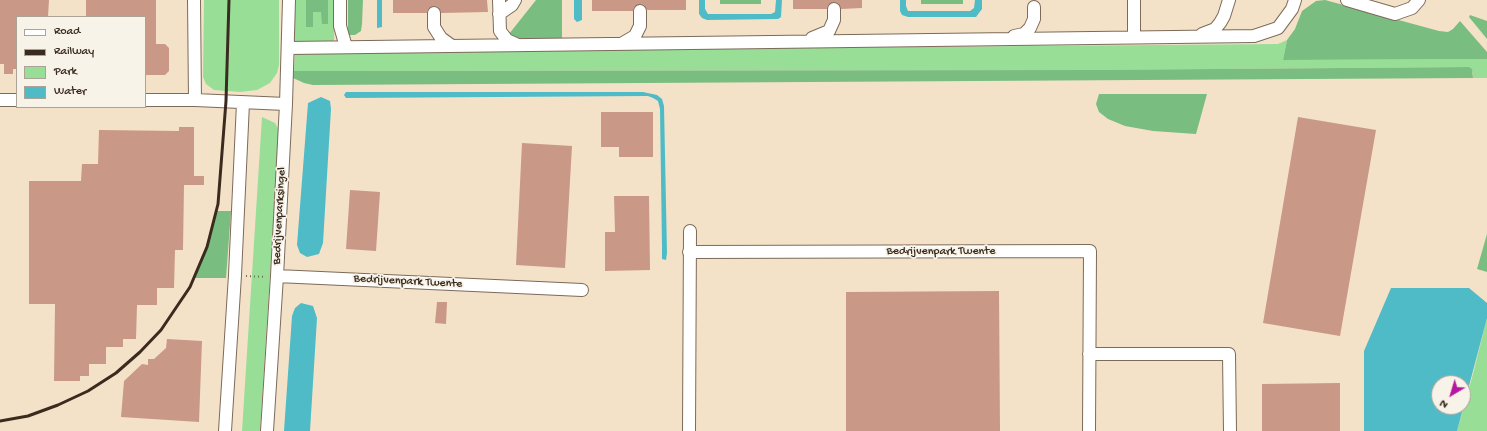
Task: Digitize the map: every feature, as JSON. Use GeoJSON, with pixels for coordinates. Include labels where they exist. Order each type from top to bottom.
{"type":"FeatureCollection","features":[{"type":"Feature","properties":{"kind":"street"},"geometry":{"type":"LineString","coordinates":[[194,0],[195,100]]}},
{"type":"Feature","properties":{"kind":"street","name":"Bedrijvenparksingel"},"geometry":{"type":"LineString","coordinates":[[267,431],[278,276],[286,104],[288,0]]}},
{"type":"Feature","properties":{"kind":"street"},"geometry":{"type":"LineString","coordinates":[[340,0],[340,26],[346,47]]}},
{"type":"Feature","properties":{"kind":"street"},"geometry":{"type":"LineString","coordinates":[[500,0],[500,30],[507,40],[518,45]]}},
{"type":"Feature","properties":{"kind":"street"},"geometry":{"type":"LineString","coordinates":[[499,14],[512,5],[515,0]]}},
{"type":"Feature","properties":{"kind":"street"},"geometry":{"type":"LineString","coordinates":[[1134,0],[1134,36]]}},
{"type":"Feature","properties":{"kind":"street"},"geometry":{"type":"LineString","coordinates":[[1197,36],[1215,29],[1224,16],[1229,0]]}},
{"type":"Feature","properties":{"kind":"street"},"geometry":{"type":"LineString","coordinates":[[288,48],[1134,36],[1254,36],[1278,28],[1292,10],[1295,0]]}},
{"type":"Feature","properties":{"kind":"street"},"geometry":{"type":"LineString","coordinates":[[1348,0],[1395,14],[1412,8],[1419,0]]}},
{"type":"Feature","properties":{"kind":"street"},"geometry":{"type":"LineString","coordinates":[[1007,38],[1024,34],[1030,28],[1034,19],[1034,7]]}},
{"type":"Feature","properties":{"kind":"street"},"geometry":{"type":"LineString","coordinates":[[799,41],[814,38],[829,31],[834,20],[834,9]]}},
{"type":"Feature","properties":{"kind":"street"},"geometry":{"type":"LineString","coordinates":[[622,44],[635,36],[640,26],[640,11]]}},
{"type":"Feature","properties":{"kind":"street"},"geometry":{"type":"LineString","coordinates":[[434,13],[434,27],[441,38],[452,46]]}},
{"type":"Feature","properties":{"kind":"street"},"geometry":{"type":"LineString","coordinates":[[476,46],[489,41],[500,30]]}},
{"type":"Feature","properties":{"kind":"street"},"geometry":{"type":"LineString","coordinates":[[0,100],[16,100]]}},
{"type":"Feature","properties":{"kind":"street"},"geometry":{"type":"LineString","coordinates":[[146,100],[195,100],[286,104]]}},
{"type":"Feature","properties":{"kind":"street"},"geometry":{"type":"LineString","coordinates":[[225,431],[235,275],[243,103]]}},
{"type":"Feature","properties":{"kind":"street"},"geometry":{"type":"LineString","coordinates":[[689,431],[690,231]]}},
{"type":"Feature","properties":{"kind":"street","name":"Bedrijvenpark Twente"},"geometry":{"type":"LineString","coordinates":[[689,252],[1090,250],[1089,431]]}},
{"type":"Feature","properties":{"kind":"street","name":"Bedrijvenpark Twente"},"geometry":{"type":"LineString","coordinates":[[278,276],[582,290]]}},
{"type":"Feature","properties":{"kind":"street"},"geometry":{"type":"LineString","coordinates":[[1089,354],[1229,354],[1230,431]]}},
{"type":"Feature","properties":{"kind":"path"},"geometry":{"type":"LineString","coordinates":[[235,275],[278,276]]}},
{"type":"Feature","properties":{"kind":"green space"},"geometry":{"type":"Polygon","coordinates":[[[204,0],[279,0],[279,65],[277,73],[270,83],[257,90],[240,92],[214,90],[206,84],[203,77],[204,0]]]}},
{"type":"Feature","properties":{"kind":"green space"},"geometry":{"type":"Polygon","coordinates":[[[295,0],[306,0],[306,27],[313,12],[321,12],[327,24],[328,0],[335,0],[334,43],[295,42],[295,0]]]}},
{"type":"Feature","properties":{"kind":"green space"},"geometry":{"type":"Polygon","coordinates":[[[306,0],[328,0],[328,24],[322,24],[321,12],[313,12],[313,27],[306,27],[306,0]]]}},
{"type":"Feature","properties":{"kind":"green space"},"geometry":{"type":"Polygon","coordinates":[[[348,0],[363,0],[361,31],[355,35],[348,35],[348,0]]]}},
{"type":"Feature","properties":{"kind":"green space"},"geometry":{"type":"Polygon","coordinates":[[[536,0],[562,0],[562,41],[516,39],[509,34],[536,0]]]}},
{"type":"Feature","properties":{"kind":"green space"},"geometry":{"type":"Polygon","coordinates":[[[720,0],[761,0],[761,4],[720,4],[720,0]]]}},
{"type":"Feature","properties":{"kind":"green space"},"geometry":{"type":"Polygon","coordinates":[[[921,0],[963,0],[963,4],[921,4],[921,0]]]}},
{"type":"Feature","properties":{"kind":"green space"},"geometry":{"type":"Polygon","coordinates":[[[1325,0],[1439,31],[1448,32],[1460,21],[1487,52],[1487,59],[1283,60],[1287,40],[1295,29],[1302,11],[1316,1],[1325,0]]]}},
{"type":"Feature","properties":{"kind":"green space"},"geometry":{"type":"Polygon","coordinates":[[[1470,15],[1487,21],[1487,39],[1469,17],[1470,15]]]}},
{"type":"Feature","properties":{"kind":"green space"},"geometry":{"type":"Polygon","coordinates":[[[1287,40],[1283,60],[1487,59],[1487,78],[1473,78],[1473,73],[1469,67],[1086,70],[294,71],[295,52],[1278,44],[1287,40]]]}},
{"type":"Feature","properties":{"kind":"green space"},"geometry":{"type":"Polygon","coordinates":[[[1469,67],[1472,69],[1473,78],[313,85],[293,78],[294,71],[1086,70],[1469,67]]]}},
{"type":"Feature","properties":{"kind":"green space"},"geometry":{"type":"Polygon","coordinates":[[[1099,94],[1207,94],[1196,134],[1153,131],[1125,126],[1108,119],[1099,112],[1096,104],[1099,94]]]}},
{"type":"Feature","properties":{"kind":"green space"},"geometry":{"type":"Polygon","coordinates":[[[262,117],[275,123],[278,128],[279,135],[260,431],[242,431],[262,117]]]}},
{"type":"Feature","properties":{"kind":"green space"},"geometry":{"type":"Polygon","coordinates":[[[216,211],[231,211],[226,278],[193,278],[208,241],[216,211]]]}},
{"type":"Feature","properties":{"kind":"green space"},"geometry":{"type":"Polygon","coordinates":[[[1487,234],[1487,272],[1477,269],[1487,234]]]}},
{"type":"Feature","properties":{"kind":"green space"},"geometry":{"type":"Polygon","coordinates":[[[1487,318],[1487,431],[1457,431],[1461,415],[1471,415],[1471,381],[1487,318]]]}},
{"type":"Feature","properties":{"kind":"water"},"geometry":{"type":"Polygon","coordinates":[[[377,0],[382,0],[382,27],[377,28],[377,0]]]}},
{"type":"Feature","properties":{"kind":"water"},"geometry":{"type":"Polygon","coordinates":[[[574,0],[582,0],[582,20],[577,22],[574,19],[574,0]]]}},
{"type":"Feature","properties":{"kind":"water"},"geometry":{"type":"Polygon","coordinates":[[[699,0],[705,0],[705,9],[708,14],[771,14],[775,12],[776,0],[782,0],[781,17],[778,19],[707,20],[702,18],[699,14],[699,0]]]}},
{"type":"Feature","properties":{"kind":"water"},"geometry":{"type":"Polygon","coordinates":[[[900,0],[906,0],[908,11],[970,11],[974,8],[975,0],[982,0],[982,9],[976,17],[908,17],[902,15],[900,11],[900,0]]]}},
{"type":"Feature","properties":{"kind":"water"},"geometry":{"type":"Polygon","coordinates":[[[346,92],[643,92],[657,95],[662,99],[664,106],[666,260],[662,259],[660,109],[658,101],[653,98],[648,96],[346,98],[344,95],[346,92]]]}},
{"type":"Feature","properties":{"kind":"water"},"geometry":{"type":"Polygon","coordinates":[[[321,97],[330,101],[331,109],[323,243],[319,254],[307,257],[300,253],[297,245],[308,103],[321,97]]]}},
{"type":"Feature","properties":{"kind":"water"},"geometry":{"type":"Polygon","coordinates":[[[1391,288],[1469,288],[1487,303],[1487,318],[1471,378],[1471,375],[1431,375],[1431,415],[1461,415],[1457,431],[1364,431],[1364,351],[1391,288]]]}},
{"type":"Feature","properties":{"kind":"water"},"geometry":{"type":"Polygon","coordinates":[[[301,303],[313,306],[317,318],[310,431],[284,431],[292,316],[295,308],[301,303]]]}},
{"type":"Feature","properties":{"kind":"building"},"geometry":{"type":"Polygon","coordinates":[[[0,0],[49,0],[48,16],[16,16],[16,69],[13,69],[13,74],[4,74],[4,64],[0,64],[0,0]]]}},
{"type":"Feature","properties":{"kind":"building"},"geometry":{"type":"Polygon","coordinates":[[[86,0],[156,0],[156,44],[165,44],[169,48],[169,71],[165,75],[146,75],[146,16],[86,16],[86,0]]]}},
{"type":"Feature","properties":{"kind":"building"},"geometry":{"type":"Polygon","coordinates":[[[393,0],[487,0],[488,12],[441,13],[438,7],[434,6],[428,9],[427,13],[393,13],[393,0]]]}},
{"type":"Feature","properties":{"kind":"building"},"geometry":{"type":"Polygon","coordinates":[[[592,0],[686,0],[686,10],[647,10],[644,5],[640,4],[634,7],[633,11],[592,11],[592,0]]]}},
{"type":"Feature","properties":{"kind":"building"},"geometry":{"type":"Polygon","coordinates":[[[793,0],[862,0],[862,8],[841,9],[838,3],[834,2],[828,5],[827,9],[793,9],[793,0]]]}},
{"type":"Feature","properties":{"kind":"building"},"geometry":{"type":"Polygon","coordinates":[[[601,112],[653,112],[653,157],[619,157],[619,147],[601,147],[601,112]]]}},
{"type":"Feature","properties":{"kind":"building"},"geometry":{"type":"Polygon","coordinates":[[[1298,117],[1376,130],[1340,336],[1263,323],[1298,117]]]}},
{"type":"Feature","properties":{"kind":"building"},"geometry":{"type":"Polygon","coordinates":[[[179,127],[194,127],[194,176],[204,176],[204,185],[184,185],[183,250],[175,250],[174,288],[157,288],[157,305],[137,305],[136,339],[123,339],[123,347],[106,347],[106,364],[89,364],[89,376],[80,376],[80,381],[54,381],[55,304],[29,304],[29,181],[81,181],[82,164],[98,164],[99,130],[179,131],[179,127]]]}},
{"type":"Feature","properties":{"kind":"building"},"geometry":{"type":"Polygon","coordinates":[[[522,143],[572,146],[565,268],[516,265],[522,143]]]}},
{"type":"Feature","properties":{"kind":"building"},"geometry":{"type":"Polygon","coordinates":[[[350,190],[380,192],[376,251],[346,249],[350,190]]]}},
{"type":"Feature","properties":{"kind":"building"},"geometry":{"type":"Polygon","coordinates":[[[614,196],[649,196],[650,270],[605,271],[605,232],[615,232],[614,196]]]}},
{"type":"Feature","properties":{"kind":"building"},"geometry":{"type":"Polygon","coordinates":[[[999,291],[1000,431],[846,431],[846,292],[999,291]]]}},
{"type":"Feature","properties":{"kind":"building"},"geometry":{"type":"Polygon","coordinates":[[[437,302],[447,302],[446,324],[435,323],[437,302]]]}},
{"type":"Feature","properties":{"kind":"building"},"geometry":{"type":"Polygon","coordinates":[[[167,339],[202,341],[199,422],[121,417],[124,381],[142,364],[148,365],[148,359],[154,359],[166,348],[167,339]]]}},
{"type":"Feature","properties":{"kind":"building"},"geometry":{"type":"Polygon","coordinates":[[[1340,383],[1340,431],[1262,431],[1262,384],[1340,383]]]}},
{"type":"Feature","properties":{"kind":"railway"},"geometry":{"type":"LineString","coordinates":[[0,421],[28,416],[58,405],[88,391],[116,373],[140,352],[161,330],[190,287],[207,247],[218,204],[226,101],[229,0]]}}]}
